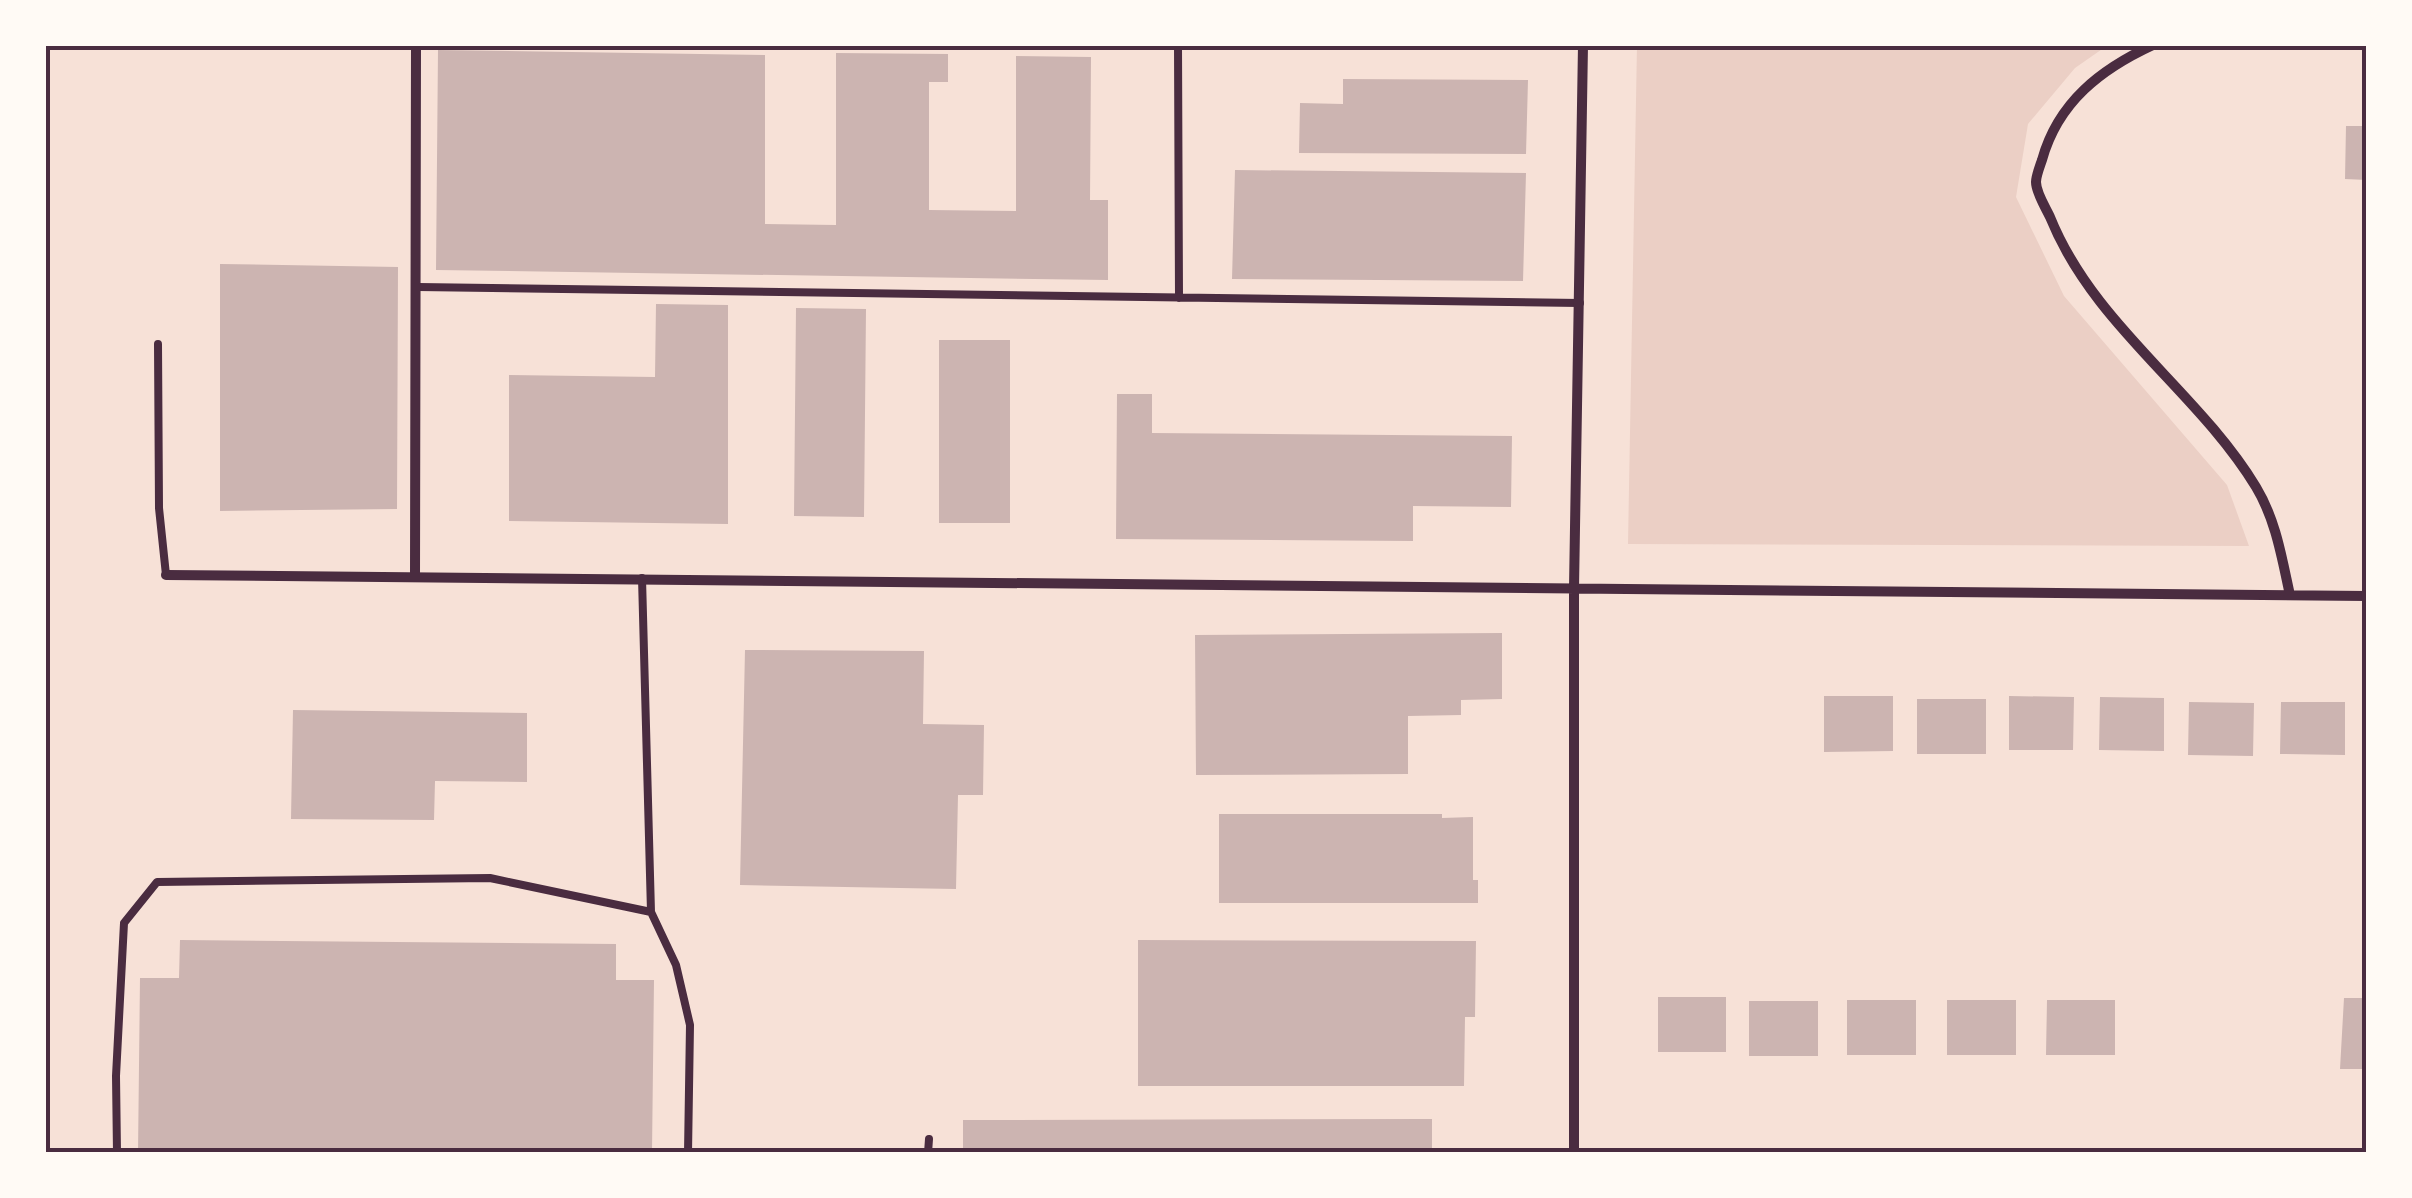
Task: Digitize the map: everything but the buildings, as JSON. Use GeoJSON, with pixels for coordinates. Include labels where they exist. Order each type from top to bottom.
{"type":"FeatureCollection","features":[{"type":"Feature","properties":{"kind":"street"},"geometry":{"type":"LineString","coordinates":[[415,576],[416,45]]}},
{"type":"Feature","properties":{"kind":"street"},"geometry":{"type":"LineString","coordinates":[[1574,1153],[1574,588],[1583,45]]}},
{"type":"Feature","properties":{"kind":"street"},"geometry":{"type":"LineString","coordinates":[[2153,45],[2118,61],[2084,88],[2062,114],[2046,144],[2036,182],[2058,236],[2092,294],[2224,442],[2258,489],[2277,533],[2290,595]]}},
{"type":"Feature","properties":{"kind":"street"},"geometry":{"type":"LineString","coordinates":[[166,575],[2367,596]]}},
{"type":"Feature","properties":{"kind":"lane"},"geometry":{"type":"LineString","coordinates":[[1178,45],[1179,298]]}},
{"type":"Feature","properties":{"kind":"lane"},"geometry":{"type":"LineString","coordinates":[[418,287],[1580,303]]}},
{"type":"Feature","properties":{"kind":"lane"},"geometry":{"type":"LineString","coordinates":[[158,344],[158,508],[166,575]]}},
{"type":"Feature","properties":{"kind":"lane"},"geometry":{"type":"LineString","coordinates":[[642,578],[651,912],[676,966],[690,1025],[688,1153]]}},
{"type":"Feature","properties":{"kind":"lane"},"geometry":{"type":"LineString","coordinates":[[117,1153],[116,1076],[124,923],[157,882],[490,878],[651,912]]}},
{"type":"Feature","properties":{"kind":"lane"},"geometry":{"type":"LineString","coordinates":[[928,1139],[928,1153]]}},
{"type":"Feature","properties":{"kind":"shaded area"},"geometry":{"type":"Polygon","coordinates":[[[1637,45],[2108,45],[2075,68],[2028,124],[2016,197],[2064,296],[2227,485],[2249,546],[1628,544],[1637,45]]]}}]}
